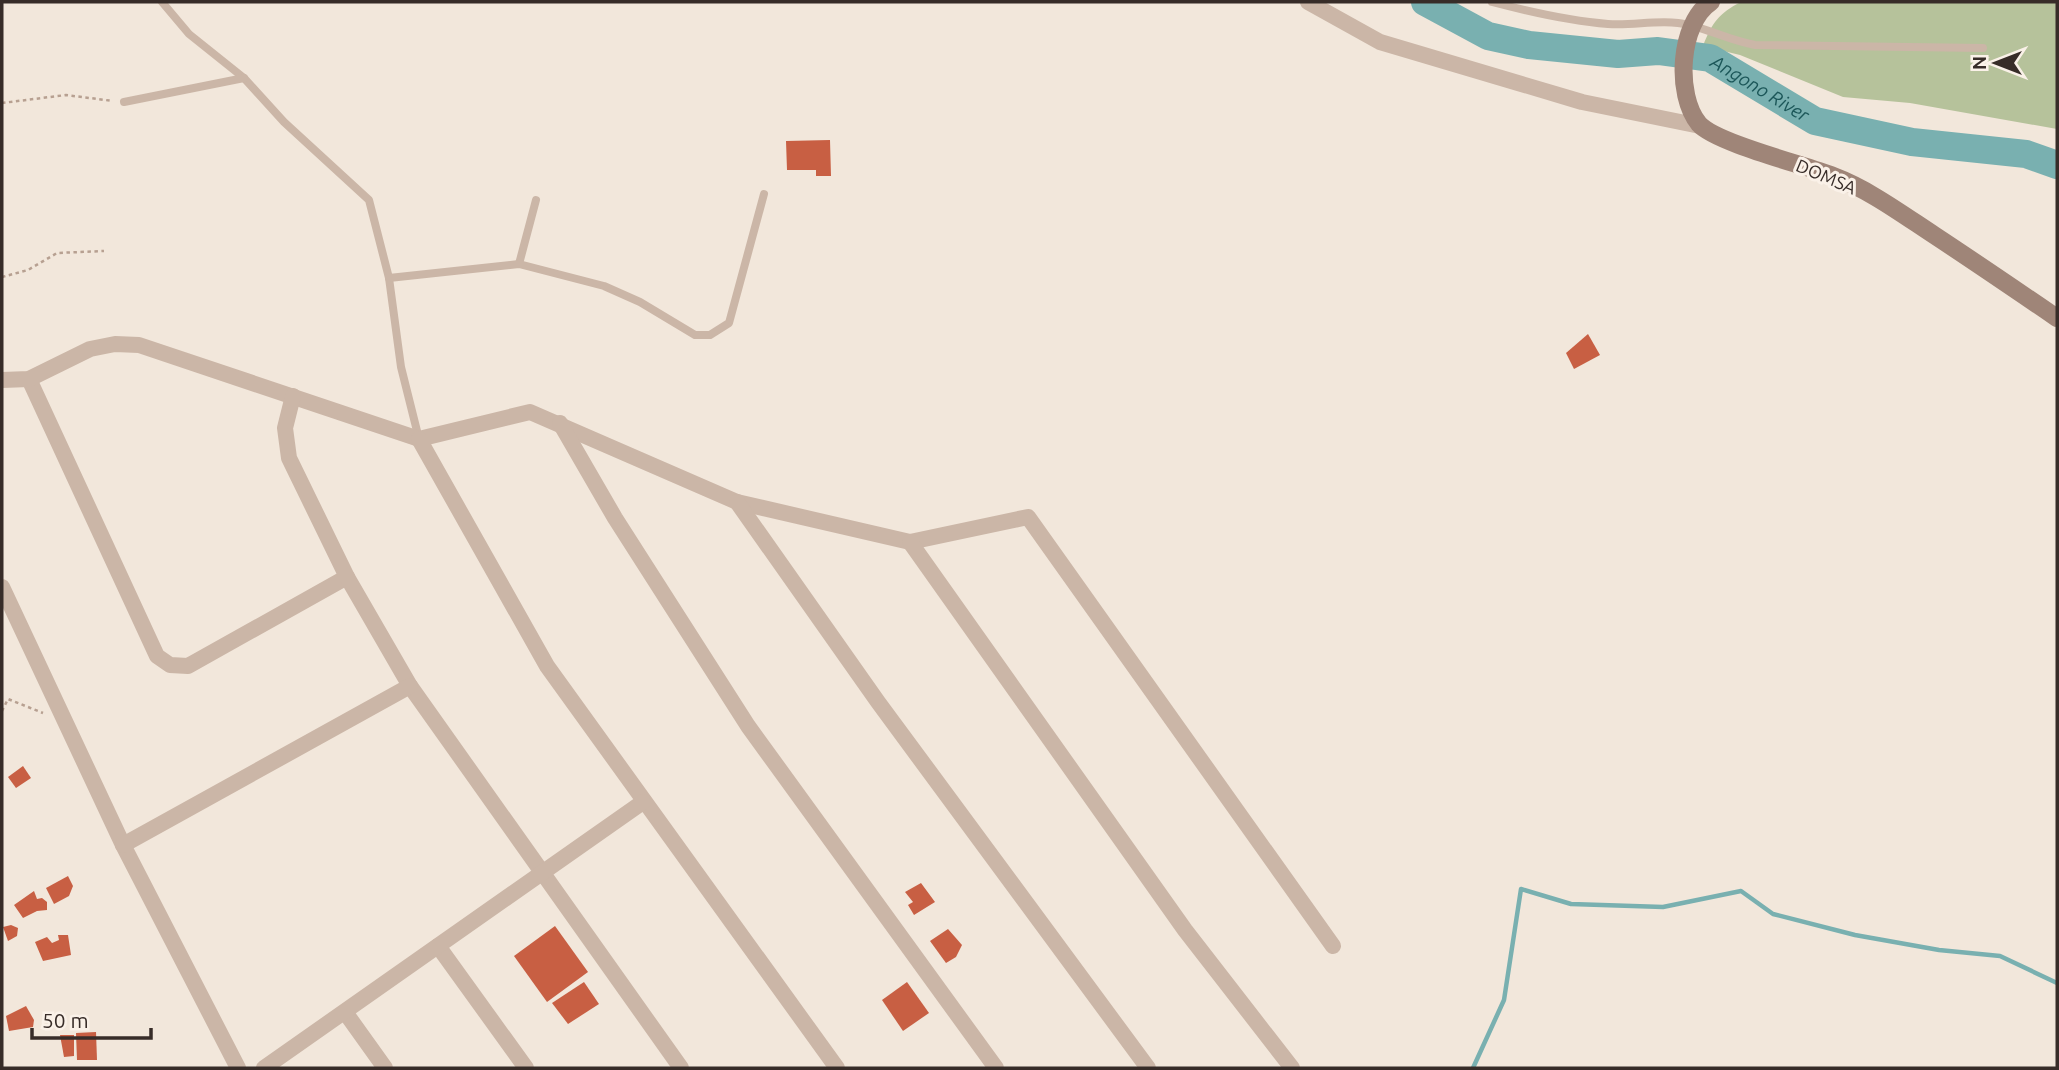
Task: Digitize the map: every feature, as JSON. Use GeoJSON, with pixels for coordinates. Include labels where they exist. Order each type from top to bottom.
{"type":"FeatureCollection","features":[{"type":"Feature","properties":{"kind":"main road"},"geometry":{"type":"LineString","coordinates":[[1700,126],[1688,103],[1684,77],[1691,33],[1703,7],[1711,2]]}},
{"type":"Feature","properties":{"kind":"main road","name":"DOMSA"},"geometry":{"type":"LineString","coordinates":[[1700,126],[1741,145],[1835,176],[1899,212],[2057,318]]}},
{"type":"Feature","properties":{"kind":"street"},"geometry":{"type":"LineString","coordinates":[[1308,2],[1380,42],[1582,102],[1700,126]]}},
{"type":"Feature","properties":{"kind":"street"},"geometry":{"type":"LineString","coordinates":[[2,380],[29,379],[90,349],[115,344],[139,345],[419,439],[530,412],[737,502],[910,542],[1028,517],[1333,946]]}},
{"type":"Feature","properties":{"kind":"street"},"geometry":{"type":"LineString","coordinates":[[29,379],[157,656],[170,665],[188,666],[347,577]]}},
{"type":"Feature","properties":{"kind":"street"},"geometry":{"type":"LineString","coordinates":[[293,396],[285,428],[289,458],[347,577],[410,686],[540,873],[681,1068]]}},
{"type":"Feature","properties":{"kind":"street"},"geometry":{"type":"LineString","coordinates":[[560,423],[615,518],[748,726],[996,1068]]}},
{"type":"Feature","properties":{"kind":"street"},"geometry":{"type":"LineString","coordinates":[[419,439],[547,666],[836,1068]]}},
{"type":"Feature","properties":{"kind":"street"},"geometry":{"type":"LineString","coordinates":[[737,502],[878,702],[1148,1068]]}},
{"type":"Feature","properties":{"kind":"street"},"geometry":{"type":"LineString","coordinates":[[910,542],[1185,930],[1292,1068]]}},
{"type":"Feature","properties":{"kind":"street"},"geometry":{"type":"LineString","coordinates":[[2,587],[123,845],[238,1068]]}},
{"type":"Feature","properties":{"kind":"street"},"geometry":{"type":"LineString","coordinates":[[123,845],[410,686]]}},
{"type":"Feature","properties":{"kind":"street"},"geometry":{"type":"LineString","coordinates":[[264,1068],[643,802]]}},
{"type":"Feature","properties":{"kind":"street"},"geometry":{"type":"LineString","coordinates":[[438,946],[526,1068]]}},
{"type":"Feature","properties":{"kind":"street"},"geometry":{"type":"LineString","coordinates":[[345,1012],[385,1068]]}},
{"type":"Feature","properties":{"kind":"lane"},"geometry":{"type":"LineString","coordinates":[[162,2],[190,34],[244,78],[284,122],[369,200],[389,278],[401,366],[419,439]]}},
{"type":"Feature","properties":{"kind":"lane"},"geometry":{"type":"LineString","coordinates":[[1492,2],[1557,17],[1610,24],[1675,23],[1691,33],[1755,45],[1983,48]]}},
{"type":"Feature","properties":{"kind":"lane"},"geometry":{"type":"LineString","coordinates":[[124,102],[244,78]]}},
{"type":"Feature","properties":{"kind":"lane"},"geometry":{"type":"LineString","coordinates":[[389,278],[519,264],[604,286],[639,302],[695,335],[710,335],[729,323],[764,194]]}},
{"type":"Feature","properties":{"kind":"lane"},"geometry":{"type":"LineString","coordinates":[[519,264],[536,200]]}},
{"type":"Feature","properties":{"kind":"path"},"geometry":{"type":"LineString","coordinates":[[2,103],[66,95],[124,102]]}},
{"type":"Feature","properties":{"kind":"path"},"geometry":{"type":"LineString","coordinates":[[2,277],[28,270],[57,254],[104,251]]}},
{"type":"Feature","properties":{"kind":"path"},"geometry":{"type":"LineString","coordinates":[[2,711],[8,699],[63,718]]}},
{"type":"Feature","properties":{"kind":"green space"},"geometry":{"type":"Polygon","coordinates":[[[1741,2],[2057,2],[2057,129],[1910,103],[1843,97],[1740,55],[1703,46],[1717,20],[1741,2]]]}},
{"type":"Feature","properties":{"kind":"building"},"geometry":{"type":"Polygon","coordinates":[[[830,140],[831,176],[816,176],[816,170],[787,170],[786,141],[830,140]]]}},
{"type":"Feature","properties":{"kind":"building"},"geometry":{"type":"Polygon","coordinates":[[[1588,334],[1600,355],[1574,369],[1566,353],[1588,334]]]}},
{"type":"Feature","properties":{"kind":"building"},"geometry":{"type":"Polygon","coordinates":[[[23,766],[31,778],[16,788],[8,777],[23,766]]]}},
{"type":"Feature","properties":{"kind":"building"},"geometry":{"type":"Polygon","coordinates":[[[68,876],[73,886],[69,896],[54,904],[46,888],[68,876]]]}},
{"type":"Feature","properties":{"kind":"building"},"geometry":{"type":"Polygon","coordinates":[[[921,883],[935,902],[914,915],[908,905],[913,902],[905,892],[921,883]]]}},
{"type":"Feature","properties":{"kind":"building"},"geometry":{"type":"Polygon","coordinates":[[[34,891],[37,899],[42,898],[47,902],[47,910],[37,911],[23,918],[14,905],[34,891]]]}},
{"type":"Feature","properties":{"kind":"building"},"geometry":{"type":"Polygon","coordinates":[[[11,925],[18,928],[17,936],[8,941],[3,927],[11,925]]]}},
{"type":"Feature","properties":{"kind":"building"},"geometry":{"type":"Polygon","coordinates":[[[555,926],[588,972],[547,1002],[514,956],[555,926]]]}},
{"type":"Feature","properties":{"kind":"building"},"geometry":{"type":"Polygon","coordinates":[[[948,929],[962,945],[956,957],[946,963],[930,941],[948,929]]]}},
{"type":"Feature","properties":{"kind":"building"},"geometry":{"type":"Polygon","coordinates":[[[58,935],[68,935],[71,955],[43,961],[35,942],[47,937],[52,943],[59,940],[58,935]]]}},
{"type":"Feature","properties":{"kind":"building"},"geometry":{"type":"Polygon","coordinates":[[[584,982],[599,1004],[568,1024],[552,1003],[584,982]]]}},
{"type":"Feature","properties":{"kind":"building"},"geometry":{"type":"Polygon","coordinates":[[[907,982],[929,1013],[903,1031],[882,1000],[907,982]]]}},
{"type":"Feature","properties":{"kind":"building"},"geometry":{"type":"Polygon","coordinates":[[[26,1006],[34,1020],[33,1027],[9,1031],[6,1016],[26,1006]]]}},
{"type":"Feature","properties":{"kind":"building"},"geometry":{"type":"Polygon","coordinates":[[[96,1032],[97,1060],[77,1060],[76,1033],[96,1032]]]}},
{"type":"Feature","properties":{"kind":"building"},"geometry":{"type":"Polygon","coordinates":[[[60,1035],[74,1035],[74,1056],[64,1057],[60,1035]]]}},
{"type":"Feature","properties":{"kind":"waterway","name":"Angono River"},"geometry":{"type":"LineString","coordinates":[[1425,2],[1488,36],[1529,45],[1618,54],[1658,51],[1710,58],[1815,121],[1912,142],[2026,154],[2057,165]]}},
{"type":"Feature","properties":{"kind":"waterway"},"geometry":{"type":"LineString","coordinates":[[1473,1068],[1504,1000],[1521,889],[1571,904],[1663,907],[1741,891],[1773,914],[1855,935],[1939,950],[2000,956],[2057,983]]}}]}
